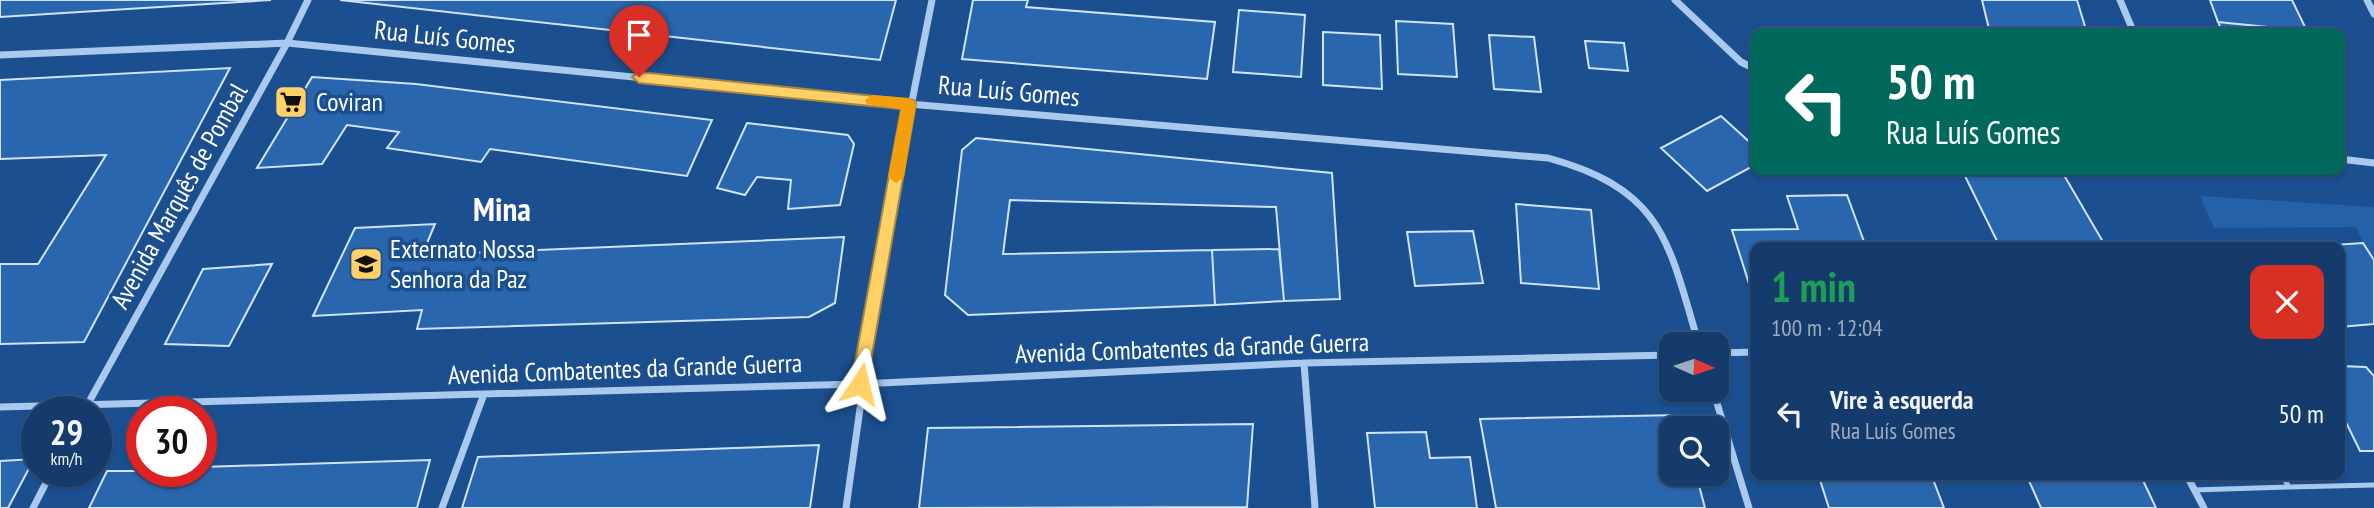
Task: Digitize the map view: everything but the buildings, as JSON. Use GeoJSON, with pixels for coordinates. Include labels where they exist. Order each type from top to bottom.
{"type":"FeatureCollection","features":[{"type":"Feature","properties":{"kind":"street","name":"Avenida Marquês de Pombal"},"geometry":{"type":"LineString","coordinates":[[93,396],[309,0]]}},
{"type":"Feature","properties":{"kind":"street"},"geometry":{"type":"LineString","coordinates":[[846,508],[860,384],[909,104],[932,0]]}},
{"type":"Feature","properties":{"kind":"street"},"geometry":{"type":"LineString","coordinates":[[1675,0],[1741,62],[1750,66]]}},
{"type":"Feature","properties":{"kind":"street"},"geometry":{"type":"LineString","coordinates":[[2120,0],[2132,28]]}},
{"type":"Feature","properties":{"kind":"street"},"geometry":{"type":"LineString","coordinates":[[2367,0],[2374,14]]}},
{"type":"Feature","properties":{"kind":"street","name":"Rua Luís Gomes"},"geometry":{"type":"LineString","coordinates":[[0,55],[287,43],[909,104],[1548,158],[1575,165],[1609,181],[1654,219],[1667,245],[1695,332]]}},
{"type":"Feature","properties":{"kind":"street"},"geometry":{"type":"LineString","coordinates":[[2345,160],[2374,163]]}},
{"type":"Feature","properties":{"kind":"street"},"geometry":{"type":"LineString","coordinates":[[1729,353],[1750,352]]}},
{"type":"Feature","properties":{"kind":"street","name":"Avenida Combatentes da Grande Guerra"},"geometry":{"type":"LineString","coordinates":[[112,407],[860,384],[1304,363],[1659,355]]}},
{"type":"Feature","properties":{"kind":"street"},"geometry":{"type":"LineString","coordinates":[[1304,363],[1315,508]]}},
{"type":"Feature","properties":{"kind":"street"},"geometry":{"type":"LineString","coordinates":[[443,508],[484,394]]}},
{"type":"Feature","properties":{"kind":"street"},"geometry":{"type":"LineString","coordinates":[[1717,402],[1749,508]]}},
{"type":"Feature","properties":{"kind":"street","name":"Avenida Combatentes da Grande Guerra"},"geometry":{"type":"LineString","coordinates":[[0,407],[21,407]]}},
{"type":"Feature","properties":{"kind":"street"},"geometry":{"type":"LineString","coordinates":[[2189,480],[2204,508]]}},
{"type":"Feature","properties":{"kind":"street"},"geometry":{"type":"LineString","coordinates":[[33,508],[44,487]]}},
{"type":"Feature","properties":{"kind":"lane"},"geometry":{"type":"LineString","coordinates":[[2284,480],[2288,487]]}},
{"type":"Feature","properties":{"kind":"lane"},"geometry":{"type":"LineString","coordinates":[[2194,490],[2374,485]]}},
{"type":"Feature","properties":{"kind":"shaded area"},"geometry":{"type":"Polygon","coordinates":[[[2200,196],[2374,207],[2374,260],[2356,227],[2214,228],[2200,196]]]}},
{"type":"Feature","properties":{"kind":"slow traffic"},"geometry":{"type":"LineString","coordinates":[[872,100],[909,104],[896,177]]}},
{"type":"Feature","properties":{"kind":"place","name":"Coviran"},"geometry":{"type":"Point","coordinates":[291,102]}},
{"type":"Feature","properties":{"kind":"place","name":"Externato Nossa Senhora da Paz"},"geometry":{"type":"Point","coordinates":[366,264]}},
{"type":"Feature","properties":{"kind":"district","name":"Mina"},"geometry":{"type":"Point","coordinates":[502,209]}},
{"type":"Feature","properties":{"kind":"route"},"geometry":{"type":"LineString","coordinates":[[639,77],[909,104],[860,384]]}}]}
